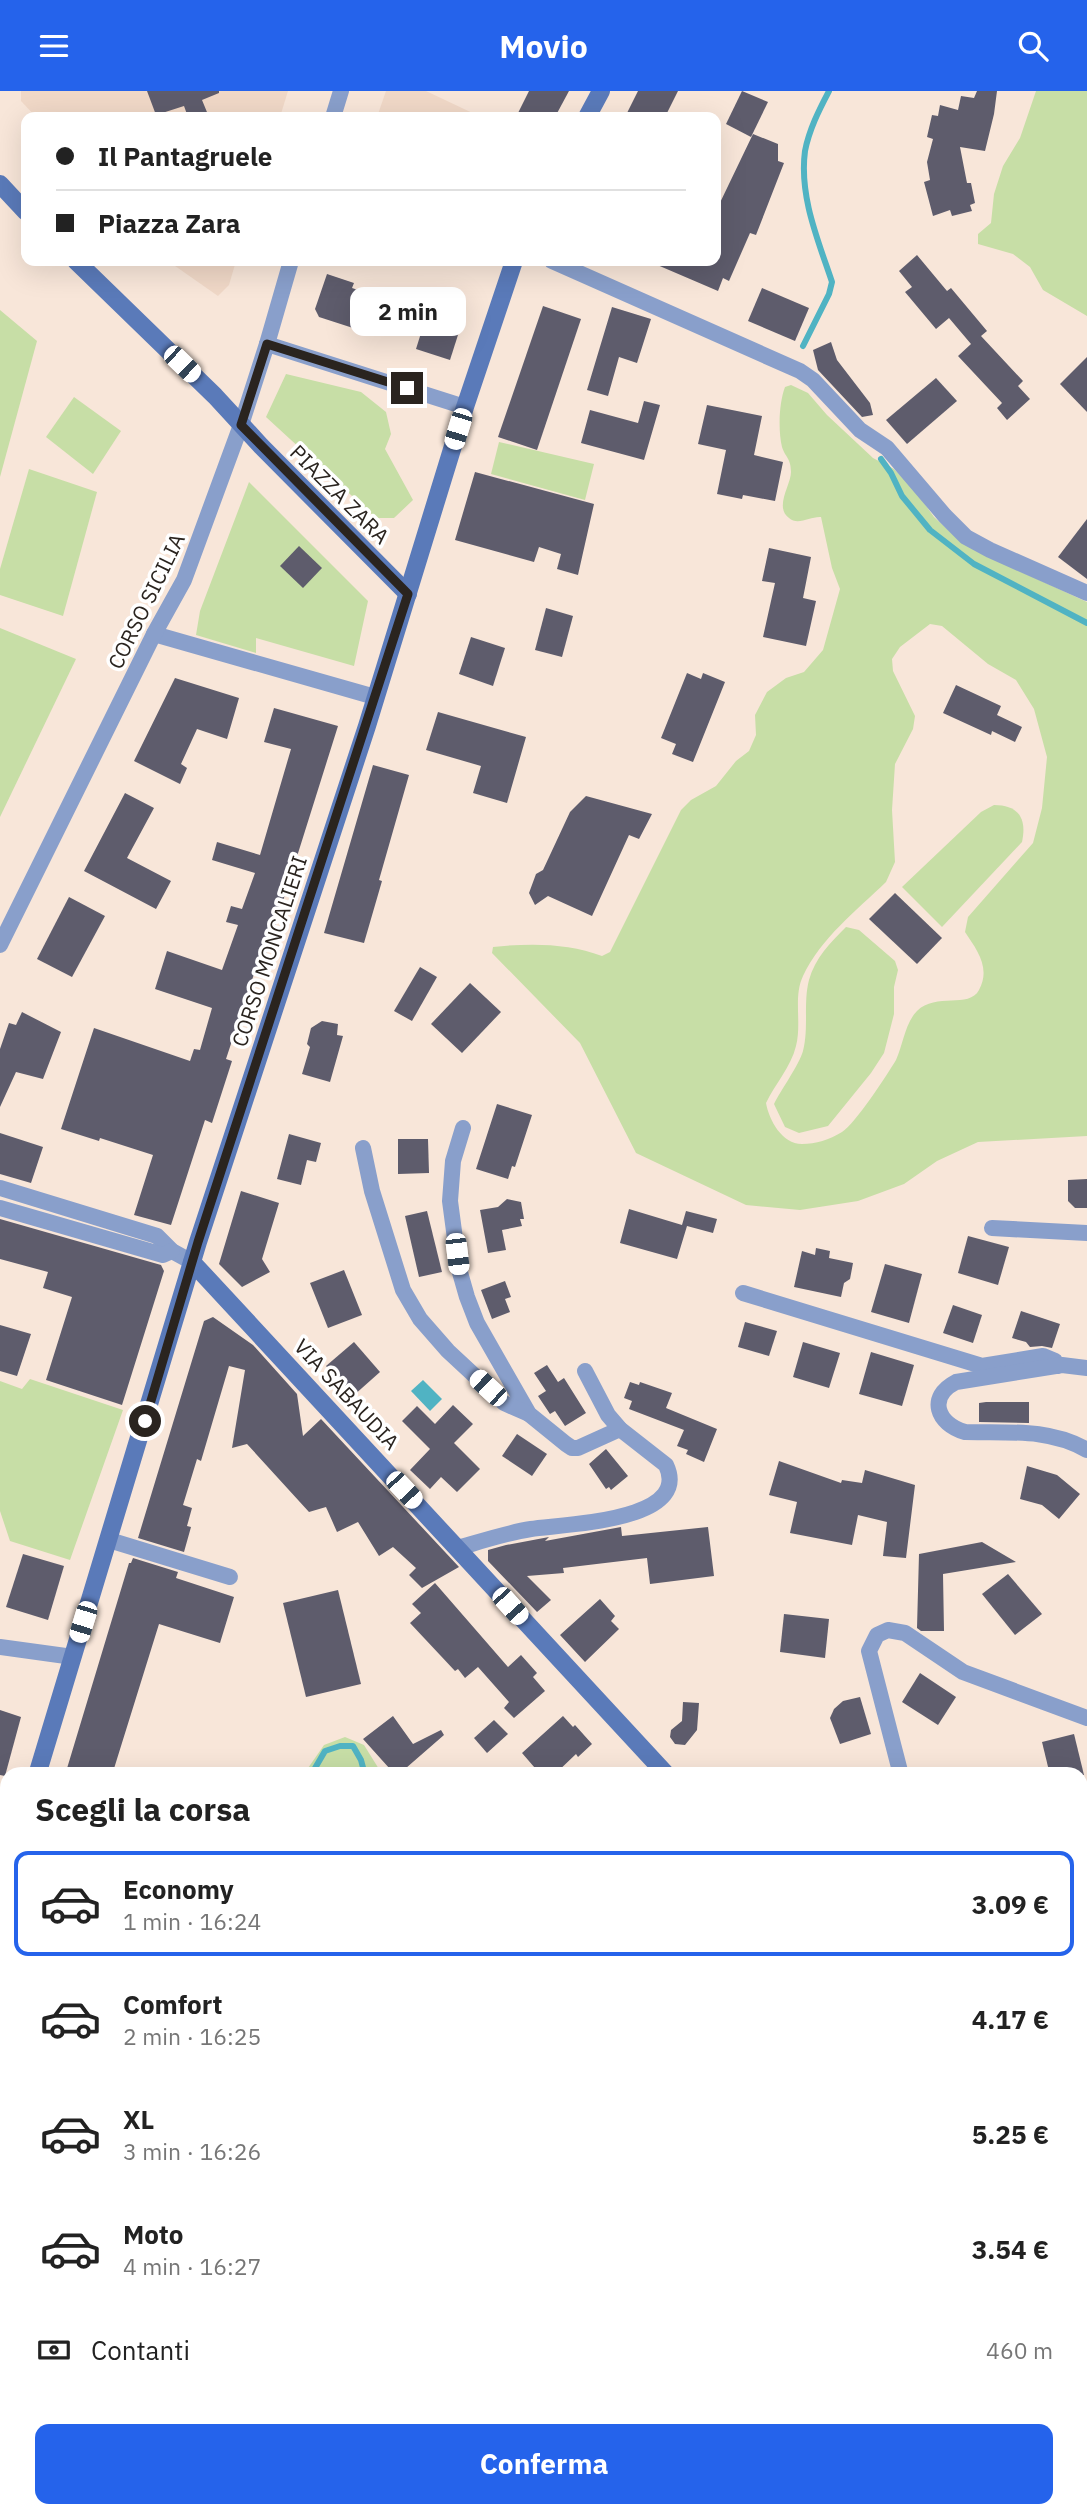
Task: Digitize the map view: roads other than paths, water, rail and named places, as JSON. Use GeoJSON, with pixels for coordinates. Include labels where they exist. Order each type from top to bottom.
{"type":"FeatureCollection","features":[{"type":"Feature","properties":{"kind":"main road"},"geometry":{"type":"LineString","coordinates":[[590,112],[601,91]]}},
{"type":"Feature","properties":{"kind":"main road"},"geometry":{"type":"LineString","coordinates":[[4,191],[21,207]]}},
{"type":"Feature","properties":{"kind":"main road","name":"PIAZZA ZARA"},"geometry":{"type":"LineString","coordinates":[[81,266],[215,396],[408,594]]}},
{"type":"Feature","properties":{"kind":"main road","name":"CORSO MONCALIERI"},"geometry":{"type":"LineString","coordinates":[[39,1767],[192,1262],[512,266]]}},
{"type":"Feature","properties":{"kind":"main road","name":"VIA SABAUDIA"},"geometry":{"type":"LineString","coordinates":[[192,1262],[660,1767]]}},
{"type":"Feature","properties":{"kind":"street"},"geometry":{"type":"LineString","coordinates":[[335,112],[341,91]]}},
{"type":"Feature","properties":{"kind":"street","name":"CORSO SICILIA"},"geometry":{"type":"LineString","coordinates":[[0,945],[154,634],[184,580],[241,425],[290,266]]}},
{"type":"Feature","properties":{"kind":"street"},"geometry":{"type":"LineString","coordinates":[[563,266],[800,371],[813,380],[860,430],[887,448],[966,537],[1087,593]]}},
{"type":"Feature","properties":{"kind":"street"},"geometry":{"type":"LineString","coordinates":[[267,344],[465,407]]}},
{"type":"Feature","properties":{"kind":"street"},"geometry":{"type":"LineString","coordinates":[[154,634],[375,697]]}},
{"type":"Feature","properties":{"kind":"street"},"geometry":{"type":"LineString","coordinates":[[463,1128],[453,1161],[450,1191],[459,1269],[477,1323],[529,1414]]}},
{"type":"Feature","properties":{"kind":"street"},"geometry":{"type":"LineString","coordinates":[[363,1148],[372,1191],[403,1290],[420,1319],[448,1351],[504,1403],[529,1414],[572,1448],[587,1445],[620,1429]]}},
{"type":"Feature","properties":{"kind":"street"},"geometry":{"type":"LineString","coordinates":[[0,1188],[157,1236],[172,1251],[192,1262]]}},
{"type":"Feature","properties":{"kind":"street"},"geometry":{"type":"LineString","coordinates":[[0,1208],[163,1255],[172,1251]]}},
{"type":"Feature","properties":{"kind":"street"},"geometry":{"type":"LineString","coordinates":[[992,1228],[1087,1233]]}},
{"type":"Feature","properties":{"kind":"street"},"geometry":{"type":"LineString","coordinates":[[743,1293],[982,1366],[1043,1356],[1050,1358],[1057,1366]]}},
{"type":"Feature","properties":{"kind":"street"},"geometry":{"type":"LineString","coordinates":[[1087,1368],[1057,1366],[956,1382],[947,1387],[939,1407],[940,1416],[952,1428],[965,1432],[1048,1434],[1067,1439],[1087,1450]]}},
{"type":"Feature","properties":{"kind":"street"},"geometry":{"type":"LineString","coordinates":[[458,1548],[506,1534],[613,1518],[644,1508],[663,1498],[669,1484],[666,1465],[620,1429],[608,1415],[585,1371]]}},
{"type":"Feature","properties":{"kind":"street"},"geometry":{"type":"LineString","coordinates":[[109,1540],[230,1577]]}},
{"type":"Feature","properties":{"kind":"street"},"geometry":{"type":"LineString","coordinates":[[899,1767],[869,1651],[877,1635],[888,1630],[905,1633],[963,1672],[1087,1718]]}},
{"type":"Feature","properties":{"kind":"street"},"geometry":{"type":"LineString","coordinates":[[0,1647],[73,1657]]}},
{"type":"Feature","properties":{"kind":"water"},"geometry":{"type":"Polygon","coordinates":[[[423,1380],[442,1399],[430,1411],[411,1391],[423,1380]]]}},
{"type":"Feature","properties":{"kind":"waterway"},"geometry":{"type":"LineString","coordinates":[[803,346],[829,294],[832,282],[811,218],[804,168],[809,135],[829,91]]}},
{"type":"Feature","properties":{"kind":"waterway"},"geometry":{"type":"LineString","coordinates":[[881,459],[902,496],[930,530],[974,564],[1087,623]]}},
{"type":"Feature","properties":{"kind":"waterway"},"geometry":{"type":"LineString","coordinates":[[316,1767],[325,1751],[340,1746],[353,1746],[363,1767]]}}]}
